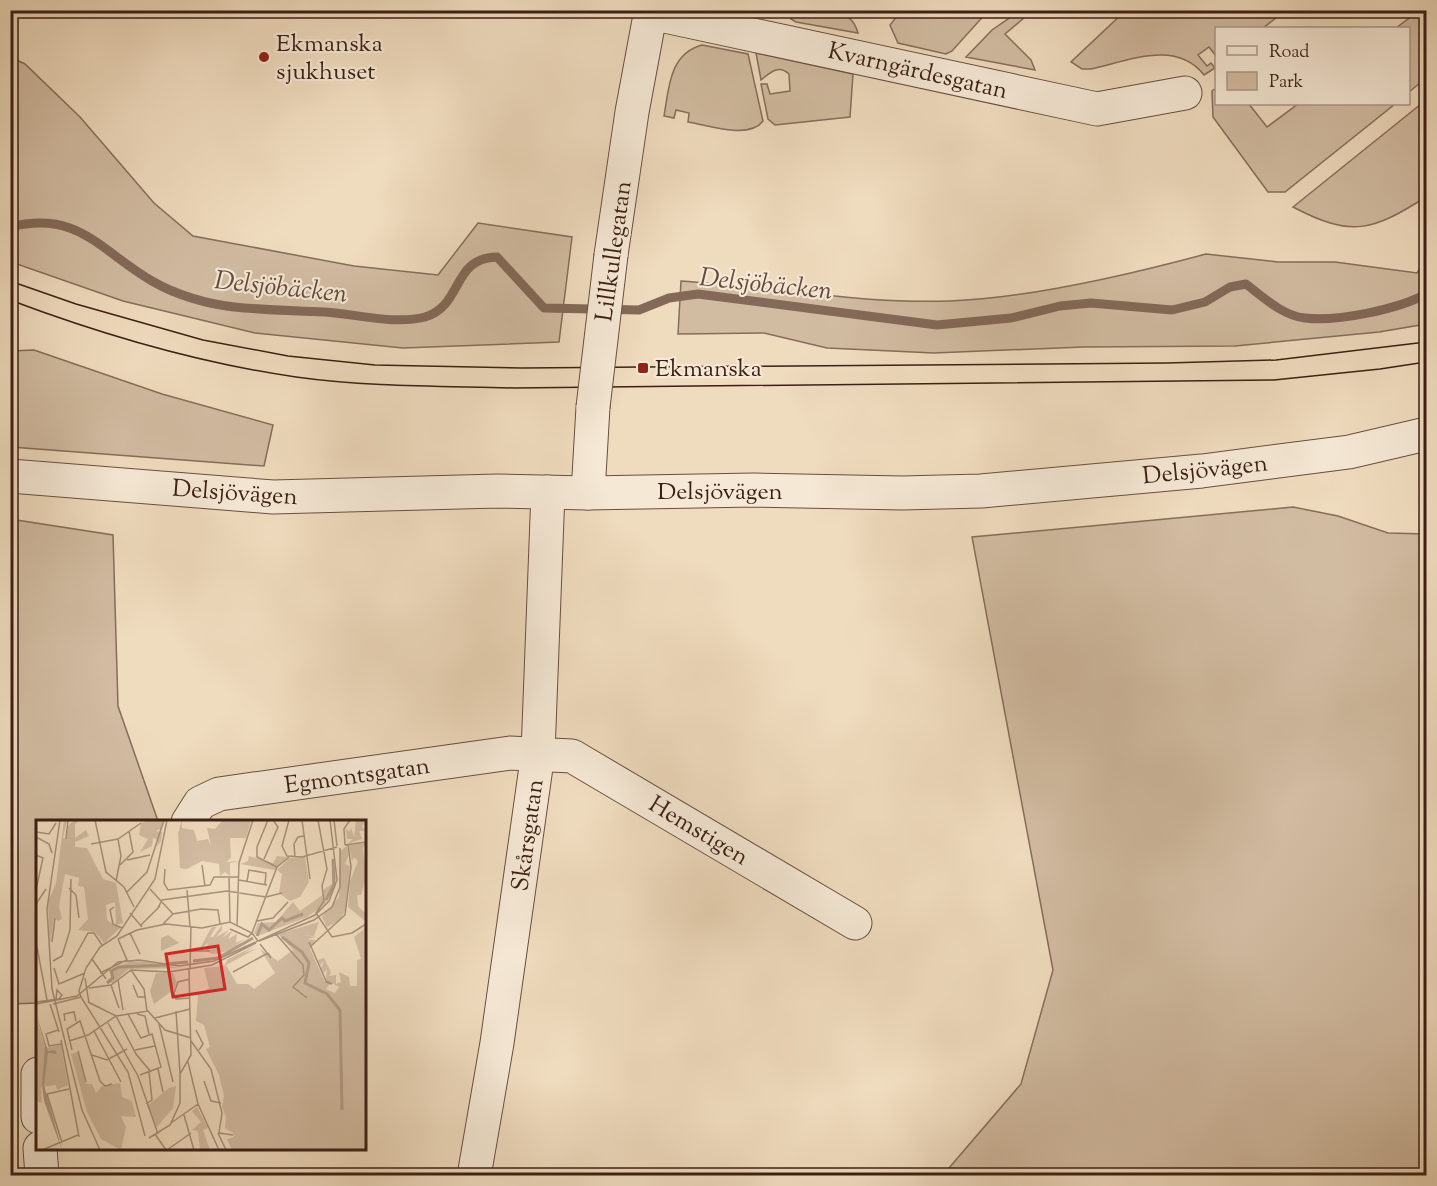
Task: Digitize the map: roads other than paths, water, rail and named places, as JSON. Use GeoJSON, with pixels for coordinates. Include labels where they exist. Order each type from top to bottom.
{"type":"FeatureCollection","features":[{"type":"Feature","properties":{"kind":"street","name":"Kvarngärdesgatan"},"geometry":{"type":"LineString","coordinates":[[651,12],[1088,108],[1097,109],[1185,93]]}},
{"type":"Feature","properties":{"kind":"street","name":"Lillkullegatan"},"geometry":{"type":"LineString","coordinates":[[588,493],[592,407],[611,255],[632,111],[651,12]]}},
{"type":"Feature","properties":{"kind":"street","name":"Delsjövägen"},"geometry":{"type":"LineString","coordinates":[[10,476],[273,496],[471,491],[588,493],[981,491],[1213,470],[1349,452],[1426,434]]}},
{"type":"Feature","properties":{"kind":"street","name":"Skårsgatan"},"geometry":{"type":"LineString","coordinates":[[474,1176],[498,1032],[538,753],[548,492]]}},
{"type":"Feature","properties":{"kind":"street","name":"Egmontsgatan"},"geometry":{"type":"LineString","coordinates":[[189,820],[200,802],[219,794],[500,754],[538,753]]}},
{"type":"Feature","properties":{"kind":"street","name":"Hemstigen"},"geometry":{"type":"LineString","coordinates":[[538,753],[572,756],[584,760],[855,923]]}},
{"type":"Feature","properties":{"kind":"street"},"geometry":{"type":"LineString","coordinates":[[40,1150],[42,1176]]}},
{"type":"Feature","properties":{"kind":"waterway","name":"Delsjöbäcken"},"geometry":{"type":"LineString","coordinates":[[10,227],[34,223],[54,224],[72,229],[87,236],[152,281],[181,295],[213,304],[401,320],[425,317],[437,311],[446,303],[464,273],[472,265],[482,259],[497,257],[544,308],[639,310],[669,298],[698,294],[937,325],[1011,318],[1060,306],[1091,303],[1172,310],[1205,302],[1230,287],[1246,284],[1289,314],[1318,319],[1367,313],[1400,305],[1426,294]]}},
{"type":"Feature","properties":{"kind":"tram line"},"geometry":{"type":"LineString","coordinates":[[10,281],[76,304],[203,340],[288,356],[375,365],[522,368],[1167,363],[1276,360],[1426,342]]}},
{"type":"Feature","properties":{"kind":"tram line"},"geometry":{"type":"LineString","coordinates":[[10,300],[80,325],[187,356],[296,377],[377,384],[514,388],[1274,380],[1426,362]]}},
{"type":"Feature","properties":{"kind":"place","name":"Ekmanska sjukhuset"},"geometry":{"type":"Point","coordinates":[264,57]}},
{"type":"Feature","properties":{"kind":"place","name":"Ekmanska"},"geometry":{"type":"Point","coordinates":[643,368]}}]}
